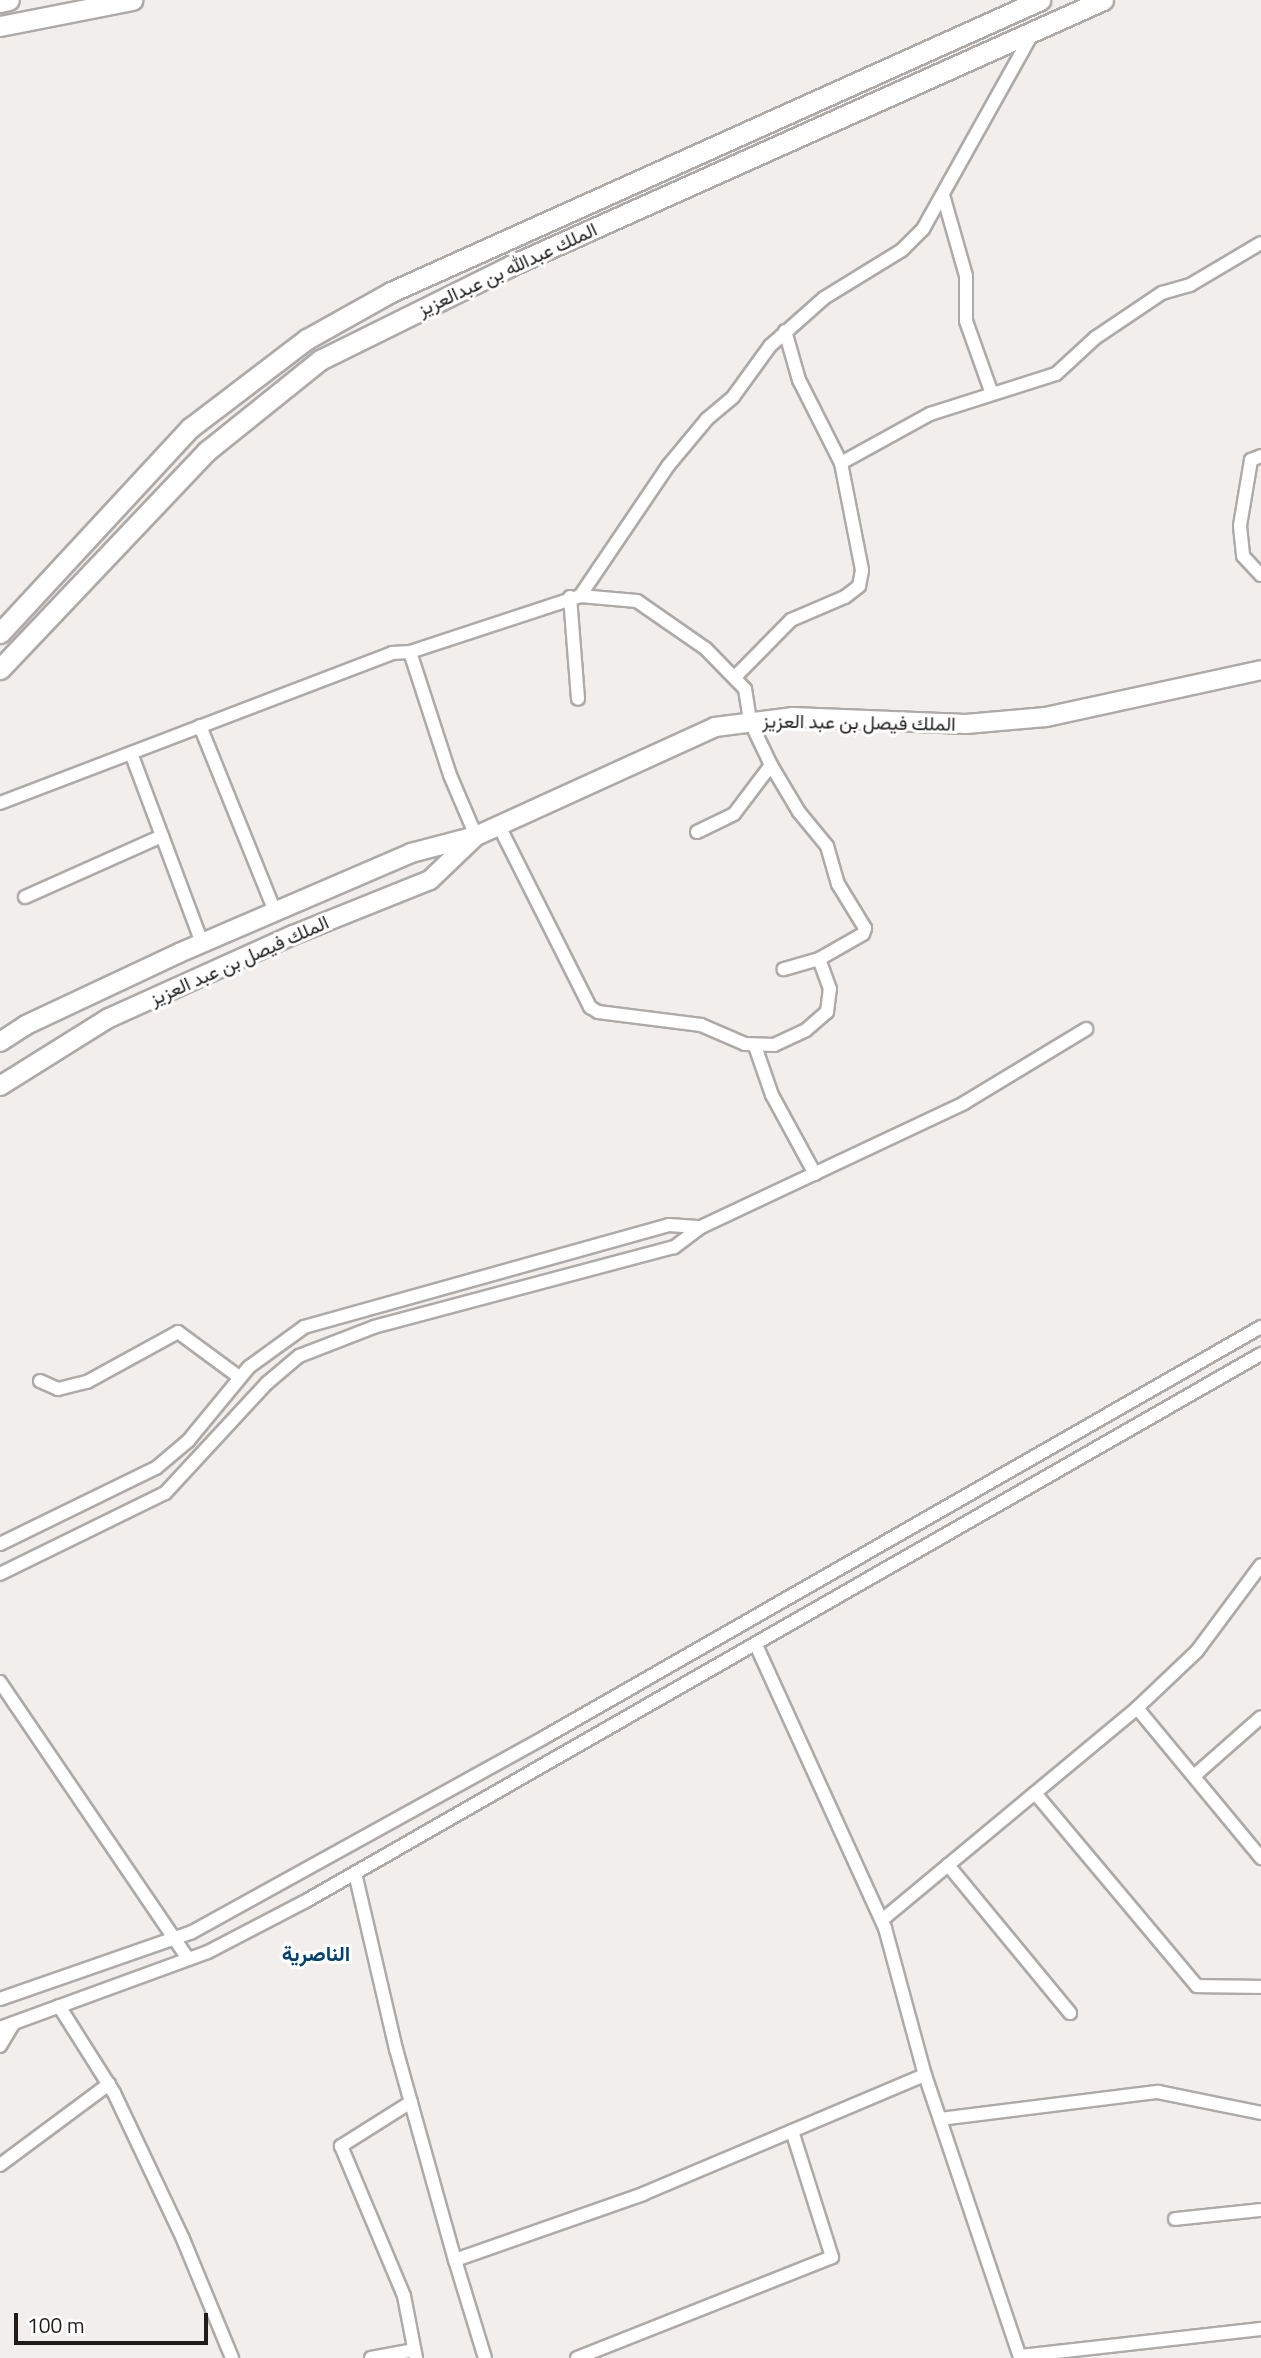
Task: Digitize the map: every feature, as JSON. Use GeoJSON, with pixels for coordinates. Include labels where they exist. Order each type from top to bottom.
{"type":"FeatureCollection","features":[{"type":"Feature","properties":{"kind":"main road"},"geometry":{"type":"LineString","coordinates":[[0,2],[9,0]]}},
{"type":"Feature","properties":{"kind":"main road"},"geometry":{"type":"LineString","coordinates":[[0,26],[132,0]]}},
{"type":"Feature","properties":{"kind":"main road","name":"الملك عبدالله بن عبدالعزيز"},"geometry":{"type":"LineString","coordinates":[[0,632],[190,428],[307,339],[391,292],[1040,0]]}},
{"type":"Feature","properties":{"kind":"main road","name":"الملك عبدالله بن عبدالعزيز"},"geometry":{"type":"LineString","coordinates":[[0,669],[207,451],[320,360],[510,266],[1103,0]]}},
{"type":"Feature","properties":{"kind":"street"},"geometry":{"type":"LineString","coordinates":[[578,699],[575,596],[668,466],[708,419],[733,397],[785,331],[824,298],[902,250],[923,229],[1034,31]]}},
{"type":"Feature","properties":{"kind":"street"},"geometry":{"type":"LineString","coordinates":[[943,195],[965,276],[966,321],[992,394]]}},
{"type":"Feature","properties":{"kind":"street"},"geometry":{"type":"LineString","coordinates":[[841,463],[930,414],[1056,374],[1095,338],[1161,293],[1190,285],[1261,243]]}},
{"type":"Feature","properties":{"kind":"street"},"geometry":{"type":"LineString","coordinates":[[735,677],[791,620],[845,597],[859,586],[861,552],[841,463],[799,380],[785,331]]}},
{"type":"Feature","properties":{"kind":"street"},"geometry":{"type":"LineString","coordinates":[[1261,456],[1251,460],[1240,526],[1243,556],[1261,575]]}},
{"type":"Feature","properties":{"kind":"street"},"geometry":{"type":"LineString","coordinates":[[0,803],[392,653],[410,652],[575,596],[637,601],[677,625],[745,689],[750,721],[771,765],[799,812],[820,834],[838,884],[863,921],[863,934],[819,959],[783,969]]}},
{"type":"Feature","properties":{"kind":"street"},"geometry":{"type":"LineString","coordinates":[[410,652],[450,775],[476,836]]}},
{"type":"Feature","properties":{"kind":"street","name":"الملك فيصل بن عبد العزيز"},"geometry":{"type":"LineString","coordinates":[[0,1042],[26,1025],[202,943],[411,853],[476,836],[715,727],[793,717],[966,724],[1046,717],[1261,670]]}},
{"type":"Feature","properties":{"kind":"street"},"geometry":{"type":"LineString","coordinates":[[200,726],[275,912]]}},
{"type":"Feature","properties":{"kind":"street"},"geometry":{"type":"LineString","coordinates":[[131,753],[202,943]]}},
{"type":"Feature","properties":{"kind":"street"},"geometry":{"type":"LineString","coordinates":[[697,832],[734,814],[771,765]]}},
{"type":"Feature","properties":{"kind":"street"},"geometry":{"type":"LineString","coordinates":[[499,826],[590,1007],[613,1014],[701,1025],[755,1046],[793,1038],[827,1012],[830,989],[819,959]]}},
{"type":"Feature","properties":{"kind":"street"},"geometry":{"type":"LineString","coordinates":[[25,897],[162,836]]}},
{"type":"Feature","properties":{"kind":"street","name":"الملك فيصل بن عبد العزيز"},"geometry":{"type":"LineString","coordinates":[[0,1086],[45,1055],[120,1012],[293,935],[430,880],[476,836]]}},
{"type":"Feature","properties":{"kind":"street"},"geometry":{"type":"LineString","coordinates":[[0,1574],[165,1493],[267,1383],[299,1356],[374,1327],[674,1247],[701,1227],[964,1103],[1086,1029]]}},
{"type":"Feature","properties":{"kind":"street"},"geometry":{"type":"LineString","coordinates":[[755,1046],[772,1095],[815,1174]]}},
{"type":"Feature","properties":{"kind":"street"},"geometry":{"type":"LineString","coordinates":[[0,1544],[156,1468],[188,1441],[239,1377],[304,1327],[332,1316],[669,1225],[701,1227]]}},
{"type":"Feature","properties":{"kind":"street"},"geometry":{"type":"LineString","coordinates":[[0,1999],[192,1932],[545,1737],[1261,1327]]}},
{"type":"Feature","properties":{"kind":"street"},"geometry":{"type":"LineString","coordinates":[[40,1381],[58,1389],[87,1382],[178,1332],[239,1377]]}},
{"type":"Feature","properties":{"kind":"street"},"geometry":{"type":"LineString","coordinates":[[0,2028],[188,1959],[355,1873],[1261,1354]]}},
{"type":"Feature","properties":{"kind":"street"},"geometry":{"type":"LineString","coordinates":[[882,1920],[1137,1707],[1197,1651],[1261,1565]]}},
{"type":"Feature","properties":{"kind":"street"},"geometry":{"type":"LineString","coordinates":[[756,1645],[882,1920],[925,2075],[1020,2357],[1261,2329]]}},
{"type":"Feature","properties":{"kind":"street"},"geometry":{"type":"LineString","coordinates":[[0,1682],[188,1959]]}},
{"type":"Feature","properties":{"kind":"street"},"geometry":{"type":"LineString","coordinates":[[1137,1707],[1261,1858]]}},
{"type":"Feature","properties":{"kind":"street"},"geometry":{"type":"LineString","coordinates":[[1194,1776],[1261,1717]]}},
{"type":"Feature","properties":{"kind":"street"},"geometry":{"type":"LineString","coordinates":[[1035,1793],[1197,1986],[1261,1987]]}},
{"type":"Feature","properties":{"kind":"street"},"geometry":{"type":"LineString","coordinates":[[948,1865],[1070,2013]]}},
{"type":"Feature","properties":{"kind":"street"},"geometry":{"type":"LineString","coordinates":[[355,1873],[411,2102],[485,2358]]}},
{"type":"Feature","properties":{"kind":"street"},"geometry":{"type":"LineString","coordinates":[[59,2006],[108,2084],[183,2239],[232,2358]]}},
{"type":"Feature","properties":{"kind":"street"},"geometry":{"type":"LineString","coordinates":[[0,2046],[14,2023]]}},
{"type":"Feature","properties":{"kind":"street"},"geometry":{"type":"LineString","coordinates":[[455,2260],[643,2194],[925,2075]]}},
{"type":"Feature","properties":{"kind":"street"},"geometry":{"type":"LineString","coordinates":[[0,2165],[108,2084]]}},
{"type":"Feature","properties":{"kind":"street"},"geometry":{"type":"LineString","coordinates":[[940,2119],[1158,2092],[1261,2113]]}},
{"type":"Feature","properties":{"kind":"street"},"geometry":{"type":"LineString","coordinates":[[371,2358],[415,2354],[404,2296],[341,2146],[411,2102]]}},
{"type":"Feature","properties":{"kind":"street"},"geometry":{"type":"LineString","coordinates":[[577,2358],[832,2257],[792,2131]]}},
{"type":"Feature","properties":{"kind":"street"},"geometry":{"type":"LineString","coordinates":[[1175,2219],[1261,2210]]}},
{"type":"Feature","properties":{"kind":"district","name":"الناصرية"},"geometry":{"type":"Point","coordinates":[316,1953]}}]}
